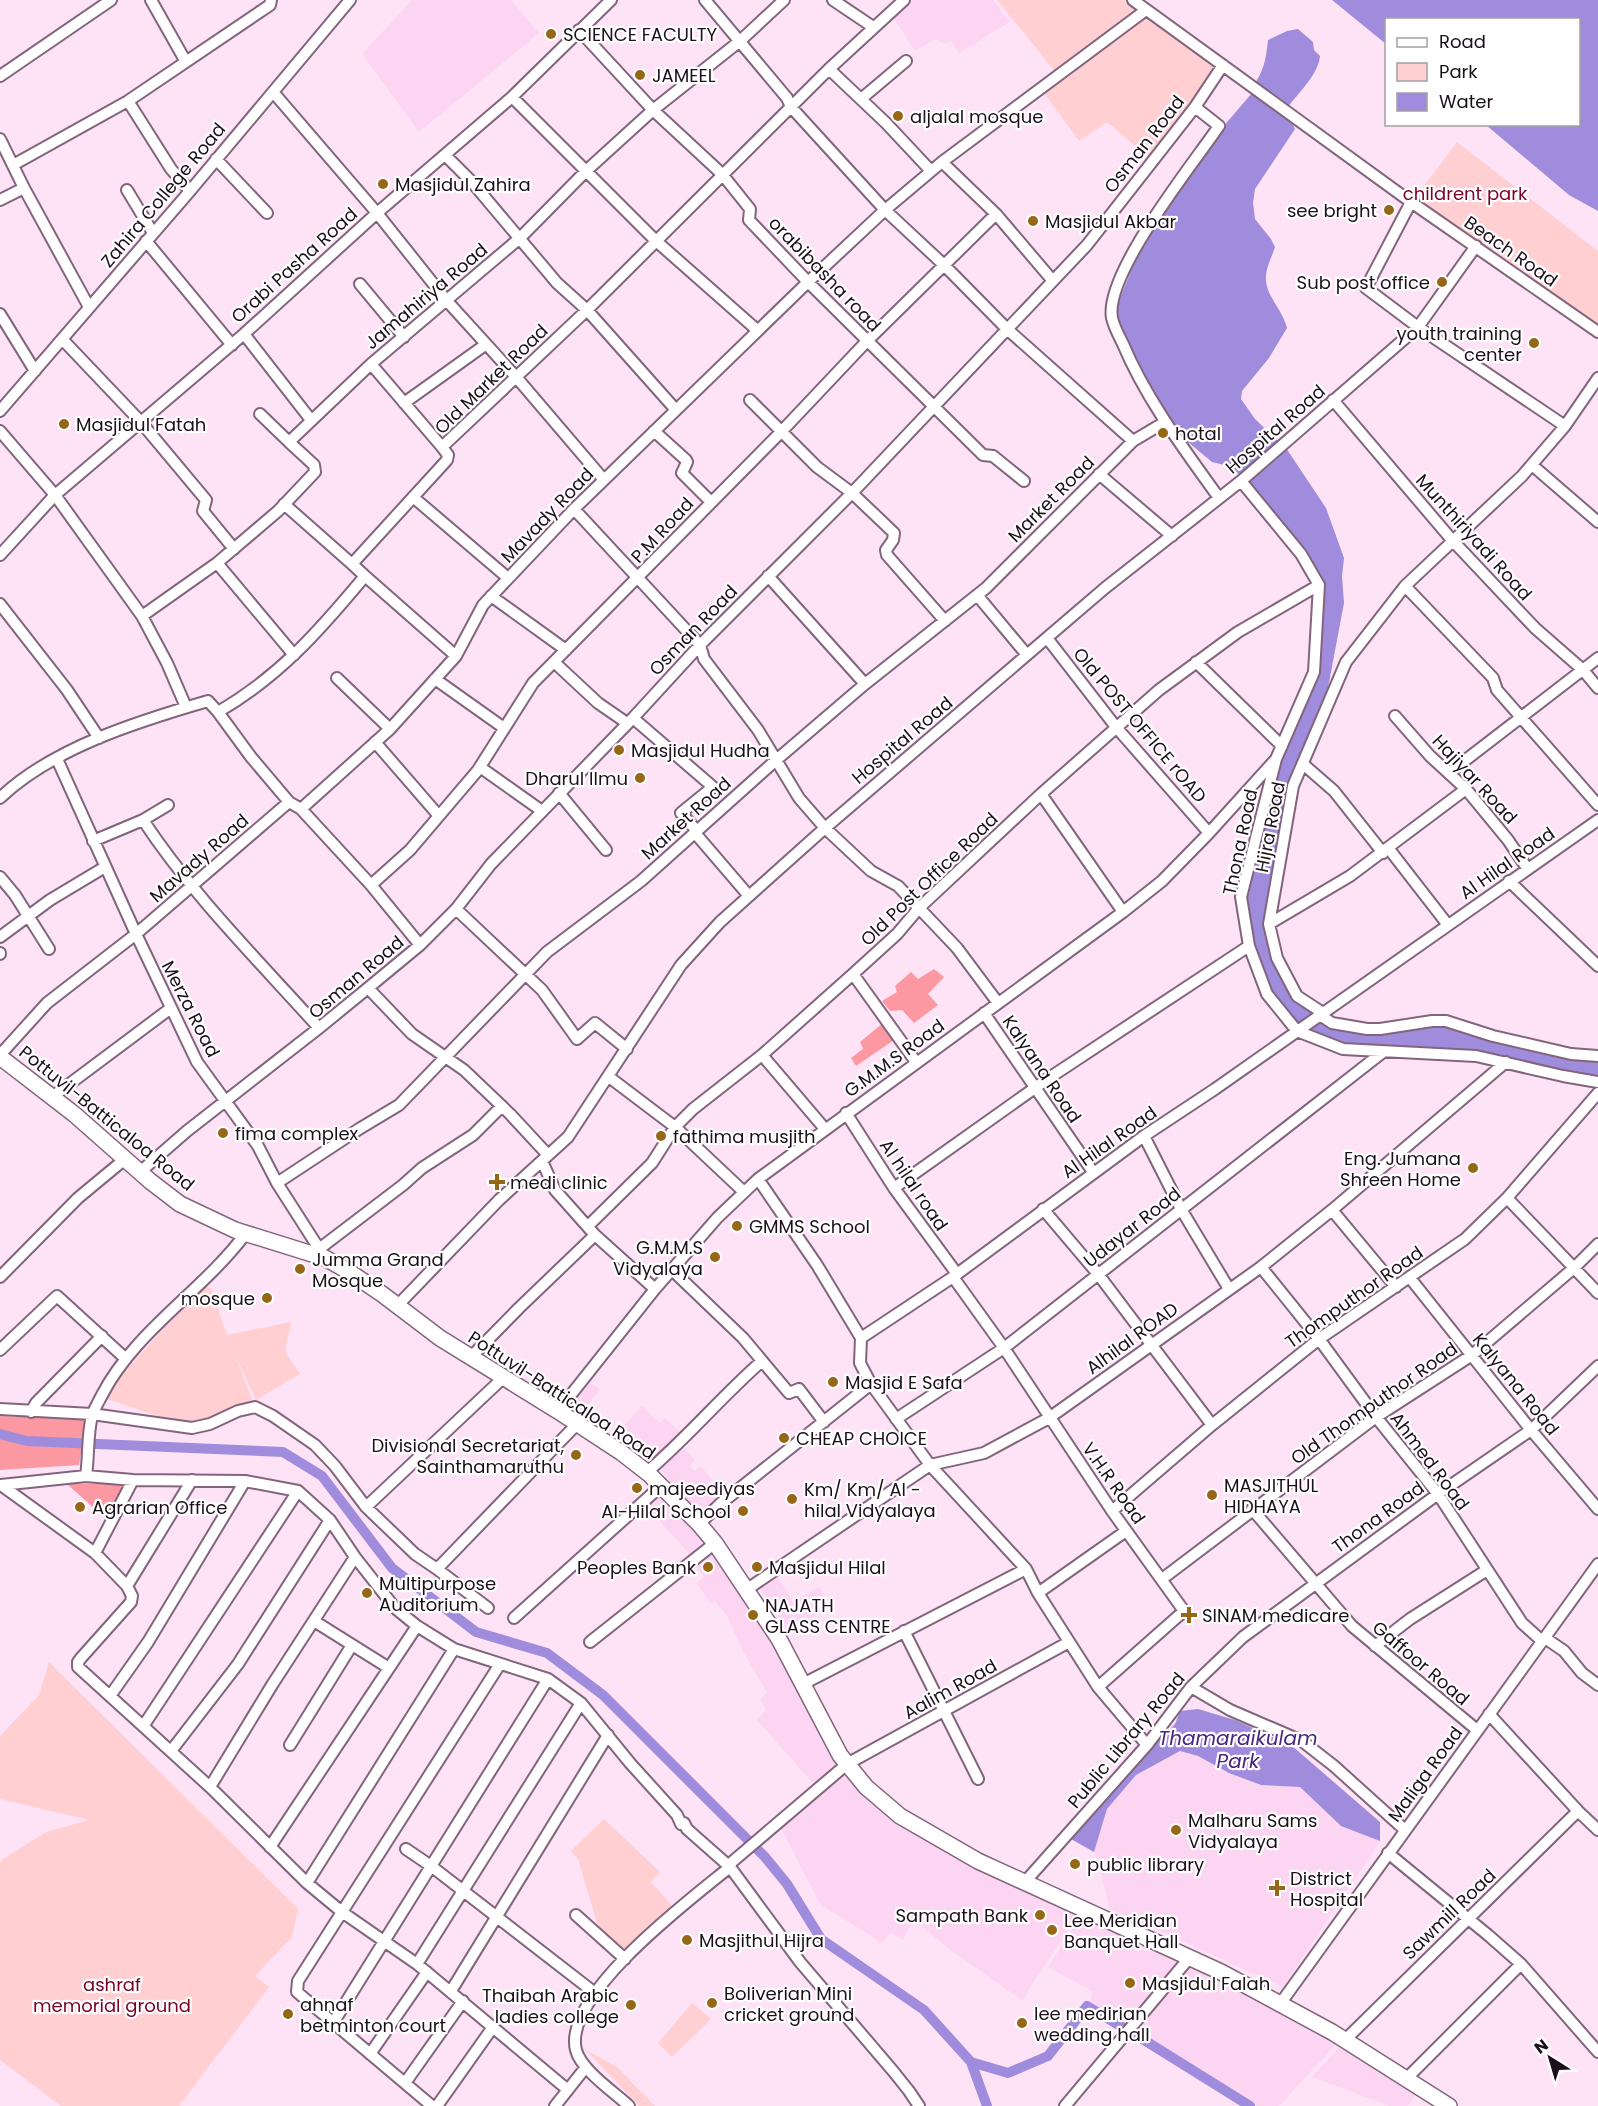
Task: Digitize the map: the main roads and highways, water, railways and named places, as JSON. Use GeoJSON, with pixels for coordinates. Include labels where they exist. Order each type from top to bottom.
{"type":"FeatureCollection","features":[{"type":"Feature","properties":{"kind":"highway","name":"Pottuvil-Batticaloa Road"},"geometry":{"type":"LineString","coordinates":[[0,1056],[74,1114],[180,1204],[208,1219],[246,1233],[322,1254],[470,1358],[558,1411],[647,1472],[662,1485],[715,1543],[779,1639],[847,1764],[866,1787],[900,1816],[978,1861],[1190,1957],[1280,2004],[1345,2040],[1449,2106]]}},
{"type":"Feature","properties":{"kind":"water"},"geometry":{"type":"Polygon","coordinates":[[[1332,0],[1598,0],[1598,211],[1569,195],[1487,126],[1580,126],[1580,18],[1385,18],[1385,43],[1332,0]]]}},
{"type":"Feature","properties":{"kind":"water"},"geometry":{"type":"Polygon","coordinates":[[[1298,29],[1313,42],[1314,50],[1320,56],[1312,77],[1288,107],[1253,86],[1264,65],[1268,40],[1287,31],[1298,29]]]}},
{"type":"Feature","properties":{"kind":"water"},"geometry":{"type":"Polygon","coordinates":[[[1252,93],[1288,114],[1295,129],[1255,189],[1253,203],[1255,219],[1275,247],[1267,268],[1266,282],[1287,328],[1269,358],[1242,391],[1241,399],[1255,419],[1278,441],[1240,475],[1229,466],[1212,462],[1182,437],[1168,415],[1162,411],[1112,318],[1141,246],[1198,156],[1252,93]]]}},
{"type":"Feature","properties":{"kind":"water"},"geometry":{"type":"Polygon","coordinates":[[[1286,448],[1326,508],[1344,558],[1342,576],[1344,603],[1328,688],[1303,764],[1287,782],[1288,817],[1272,880],[1277,958],[1303,1005],[1350,1026],[1432,1021],[1598,1056],[1598,1082],[1501,1062],[1343,1049],[1294,1028],[1269,997],[1249,946],[1242,901],[1276,759],[1313,685],[1319,585],[1248,482],[1286,448]]]}},
{"type":"Feature","properties":{"kind":"water","name":"Thamaraikulam Park"},"geometry":{"type":"Polygon","coordinates":[[[1198,1709],[1235,1720],[1291,1745],[1380,1822],[1380,1841],[1341,1826],[1300,1787],[1261,1785],[1229,1773],[1198,1756],[1180,1751],[1136,1775],[1107,1809],[1094,1852],[1071,1839],[1142,1756],[1175,1724],[1180,1711],[1198,1709]]]}},
{"type":"Feature","properties":{"kind":"waterway"},"geometry":{"type":"LineString","coordinates":[[0,1434],[27,1441],[283,1452],[322,1476],[392,1568],[476,1632],[547,1653],[603,1695],[765,1857],[787,1884],[821,1939],[924,2010],[971,2062],[987,2106]]}},
{"type":"Feature","properties":{"kind":"waterway"},"geometry":{"type":"LineString","coordinates":[[971,2062],[1008,2073],[1048,2056],[1087,2006],[1122,2027]]}},
{"type":"Feature","properties":{"kind":"waterway"},"geometry":{"type":"LineString","coordinates":[[1136,2035],[1250,2106]]}},
{"type":"Feature","properties":{"kind":"place","name":"SCIENCE FACULTY"},"geometry":{"type":"Point","coordinates":[551,34]}},
{"type":"Feature","properties":{"kind":"place","name":"JAMEEL"},"geometry":{"type":"Point","coordinates":[640,75]}},
{"type":"Feature","properties":{"kind":"place","name":"aljalal mosque"},"geometry":{"type":"Point","coordinates":[898,116]}},
{"type":"Feature","properties":{"kind":"place","name":"Masjidul Zahira"},"geometry":{"type":"Point","coordinates":[383,184]}},
{"type":"Feature","properties":{"kind":"place","name":"see bright"},"geometry":{"type":"Point","coordinates":[1389,210]}},
{"type":"Feature","properties":{"kind":"place","name":"Masjidul Akbar"},"geometry":{"type":"Point","coordinates":[1033,221]}},
{"type":"Feature","properties":{"kind":"place","name":"Sub post office"},"geometry":{"type":"Point","coordinates":[1442,282]}},
{"type":"Feature","properties":{"kind":"place","name":"youth training center"},"geometry":{"type":"Point","coordinates":[1534,343]}},
{"type":"Feature","properties":{"kind":"place","name":"Masjidul Fatah"},"geometry":{"type":"Point","coordinates":[64,424]}},
{"type":"Feature","properties":{"kind":"place","name":"hotal"},"geometry":{"type":"Point","coordinates":[1163,433]}},
{"type":"Feature","properties":{"kind":"place","name":"Masjidul Hudha"},"geometry":{"type":"Point","coordinates":[619,750]}},
{"type":"Feature","properties":{"kind":"place","name":"Dharul Ilmu"},"geometry":{"type":"Point","coordinates":[640,778]}},
{"type":"Feature","properties":{"kind":"place","name":"fima complex"},"geometry":{"type":"Point","coordinates":[223,1133]}},
{"type":"Feature","properties":{"kind":"place","name":"fathima musjith"},"geometry":{"type":"Point","coordinates":[661,1136]}},
{"type":"Feature","properties":{"kind":"place","name":"Eng. Jumana Shreen Home"},"geometry":{"type":"Point","coordinates":[1473,1168]}},
{"type":"Feature","properties":{"kind":"place","name":"medi clinic"},"geometry":{"type":"Point","coordinates":[497,1182]}},
{"type":"Feature","properties":{"kind":"place","name":"GMMS School"},"geometry":{"type":"Point","coordinates":[737,1226]}},
{"type":"Feature","properties":{"kind":"place","name":"G.M.M.S Vidyalaya"},"geometry":{"type":"Point","coordinates":[715,1257]}},
{"type":"Feature","properties":{"kind":"place","name":"Jumma Grand Mosque"},"geometry":{"type":"Point","coordinates":[300,1269]}},
{"type":"Feature","properties":{"kind":"place","name":"mosque"},"geometry":{"type":"Point","coordinates":[267,1298]}},
{"type":"Feature","properties":{"kind":"place","name":"Masjid E Safa"},"geometry":{"type":"Point","coordinates":[833,1382]}},
{"type":"Feature","properties":{"kind":"place","name":"CHEAP CHOICE"},"geometry":{"type":"Point","coordinates":[784,1438]}},
{"type":"Feature","properties":{"kind":"place","name":"Divisional Secretariat, Sainthamaruthu"},"geometry":{"type":"Point","coordinates":[576,1455]}},
{"type":"Feature","properties":{"kind":"place","name":"majeediyas"},"geometry":{"type":"Point","coordinates":[637,1488]}},
{"type":"Feature","properties":{"kind":"place","name":"MASJITHUL HIDHAYA"},"geometry":{"type":"Point","coordinates":[1212,1495]}},
{"type":"Feature","properties":{"kind":"place","name":"Km/ Km/ Al - hilal Vidyalaya"},"geometry":{"type":"Point","coordinates":[792,1499]}},
{"type":"Feature","properties":{"kind":"place","name":"Agrarian Office"},"geometry":{"type":"Point","coordinates":[80,1507]}},
{"type":"Feature","properties":{"kind":"place","name":"Al-Hilal School"},"geometry":{"type":"Point","coordinates":[743,1511]}},
{"type":"Feature","properties":{"kind":"place","name":"Peoples Bank"},"geometry":{"type":"Point","coordinates":[708,1567]}},
{"type":"Feature","properties":{"kind":"place","name":"Masjidul Hilal"},"geometry":{"type":"Point","coordinates":[757,1567]}},
{"type":"Feature","properties":{"kind":"place","name":"Multipurpose Auditorium"},"geometry":{"type":"Point","coordinates":[367,1593]}},
{"type":"Feature","properties":{"kind":"place","name":"NAJATH GLASS CENTRE"},"geometry":{"type":"Point","coordinates":[753,1615]}},
{"type":"Feature","properties":{"kind":"place","name":"SINAM medicare"},"geometry":{"type":"Point","coordinates":[1189,1615]}},
{"type":"Feature","properties":{"kind":"place","name":"Malharu Sams Vidyalaya"},"geometry":{"type":"Point","coordinates":[1176,1830]}},
{"type":"Feature","properties":{"kind":"place","name":"public library"},"geometry":{"type":"Point","coordinates":[1075,1864]}},
{"type":"Feature","properties":{"kind":"place","name":"District Hospital"},"geometry":{"type":"Point","coordinates":[1277,1888]}},
{"type":"Feature","properties":{"kind":"place","name":"Sampath Bank"},"geometry":{"type":"Point","coordinates":[1040,1915]}},
{"type":"Feature","properties":{"kind":"place","name":"Lee Meridian Banquet Hall"},"geometry":{"type":"Point","coordinates":[1052,1930]}},
{"type":"Feature","properties":{"kind":"place","name":"Masjithul Hijra"},"geometry":{"type":"Point","coordinates":[687,1940]}},
{"type":"Feature","properties":{"kind":"place","name":"Masjidul Falah"},"geometry":{"type":"Point","coordinates":[1130,1983]}},
{"type":"Feature","properties":{"kind":"place","name":"Boliverian Mini cricket ground"},"geometry":{"type":"Point","coordinates":[712,2003]}},
{"type":"Feature","properties":{"kind":"place","name":"Thaibah Arabic ladies college"},"geometry":{"type":"Point","coordinates":[631,2005]}},
{"type":"Feature","properties":{"kind":"place","name":"ahnaf betminton court"},"geometry":{"type":"Point","coordinates":[288,2014]}},
{"type":"Feature","properties":{"kind":"place","name":"lee medirian wedding hall"},"geometry":{"type":"Point","coordinates":[1022,2023]}},
{"type":"Feature","properties":{"kind":"park label","name":"childrent park"},"geometry":{"type":"Point","coordinates":[1465,193]}},
{"type":"Feature","properties":{"kind":"park label","name":"ashraf memorial ground"},"geometry":{"type":"Point","coordinates":[112,1994]}}]}
